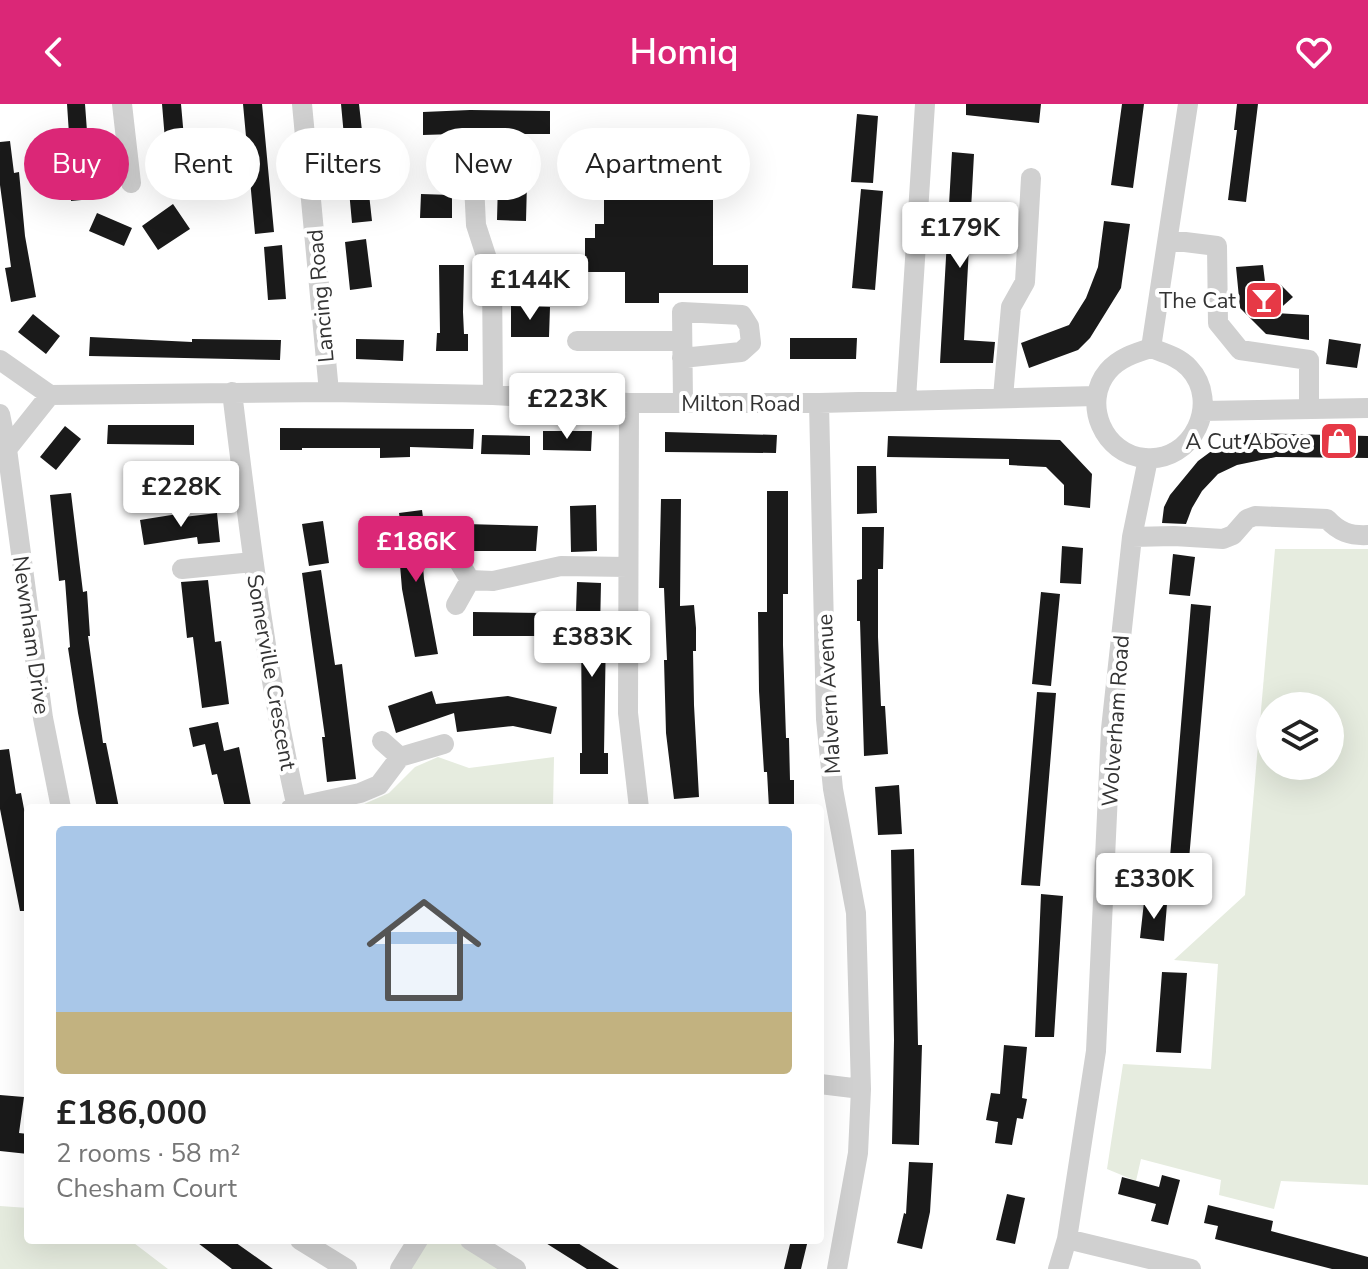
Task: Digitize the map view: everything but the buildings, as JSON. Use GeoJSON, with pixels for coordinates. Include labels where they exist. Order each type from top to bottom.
{"type":"FeatureCollection","features":[{"type":"Feature","properties":{"kind":"street"},"geometry":{"type":"LineString","coordinates":[[122,104],[131,183]]}},
{"type":"Feature","properties":{"kind":"street","name":"Lancing Road"},"geometry":{"type":"LineString","coordinates":[[302,104],[329,392]]}},
{"type":"Feature","properties":{"kind":"street"},"geometry":{"type":"LineString","coordinates":[[906,399],[925,104]]}},
{"type":"Feature","properties":{"kind":"street"},"geometry":{"type":"LineString","coordinates":[[1151,348],[1188,104]]}},
{"type":"Feature","properties":{"kind":"street"},"geometry":{"type":"LineString","coordinates":[[1003,397],[1011,307],[1025,282],[1031,178]]}},
{"type":"Feature","properties":{"kind":"street"},"geometry":{"type":"LineString","coordinates":[[475,200],[476,225],[492,274],[493,395]]}},
{"type":"Feature","properties":{"kind":"street"},"geometry":{"type":"LineString","coordinates":[[1169,240],[1217,246],[1218,323],[1240,350],[1309,360],[1309,409]]}},
{"type":"Feature","properties":{"kind":"street"},"geometry":{"type":"LineString","coordinates":[[577,341],[682,350],[683,403]]}},
{"type":"Feature","properties":{"kind":"street"},"geometry":{"type":"LineString","coordinates":[[1151,348],[1175,357],[1189,368],[1199,383],[1203,411],[1198,429],[1188,442],[1173,453],[1148,459],[1129,455],[1107,438],[1098,422],[1096,396],[1106,373],[1120,360],[1151,348]]}},
{"type":"Feature","properties":{"kind":"street"},"geometry":{"type":"LineString","coordinates":[[0,360],[50,395],[7,449]]}},
{"type":"Feature","properties":{"kind":"street","name":"Somerville Crescent"},"geometry":{"type":"LineString","coordinates":[[232,392],[253,562],[294,804]]}},
{"type":"Feature","properties":{"kind":"street","name":"Milton Road"},"geometry":{"type":"LineString","coordinates":[[50,395],[329,392],[493,395],[629,403],[819,403],[1096,396]]}},
{"type":"Feature","properties":{"kind":"street"},"geometry":{"type":"LineString","coordinates":[[629,403],[628,713],[639,804]]}},
{"type":"Feature","properties":{"kind":"street","name":"Malvern Avenue"},"geometry":{"type":"LineString","coordinates":[[819,403],[826,719],[833,789],[856,913],[861,1089],[858,1153],[837,1269]]}},
{"type":"Feature","properties":{"kind":"street"},"geometry":{"type":"LineString","coordinates":[[1203,411],[1368,408]]}},
{"type":"Feature","properties":{"kind":"street","name":"Newnham Drive"},"geometry":{"type":"LineString","coordinates":[[0,414],[43,718],[60,804]]}},
{"type":"Feature","properties":{"kind":"street","name":"Wolverham Road"},"geometry":{"type":"LineString","coordinates":[[1058,1269],[1067,1239],[1096,1051],[1111,729],[1132,537],[1148,459]]}},
{"type":"Feature","properties":{"kind":"street"},"geometry":{"type":"LineString","coordinates":[[1132,537],[1223,539],[1233,535],[1247,519],[1255,516],[1327,519],[1338,531],[1354,536],[1368,535]]}},
{"type":"Feature","properties":{"kind":"street"},"geometry":{"type":"LineString","coordinates":[[456,557],[470,580]]}},
{"type":"Feature","properties":{"kind":"street"},"geometry":{"type":"LineString","coordinates":[[182,569],[253,562]]}},
{"type":"Feature","properties":{"kind":"street"},"geometry":{"type":"LineString","coordinates":[[470,580],[493,581],[561,566],[627,567]]}},
{"type":"Feature","properties":{"kind":"street"},"geometry":{"type":"LineString","coordinates":[[456,605],[470,580]]}},
{"type":"Feature","properties":{"kind":"street"},"geometry":{"type":"LineString","coordinates":[[382,741],[400,757]]}},
{"type":"Feature","properties":{"kind":"street"},"geometry":{"type":"LineString","coordinates":[[309,804],[360,793],[379,785],[400,757],[444,744]]}},
{"type":"Feature","properties":{"kind":"street"},"geometry":{"type":"LineString","coordinates":[[824,1084],[861,1089]]}},
{"type":"Feature","properties":{"kind":"street"},"geometry":{"type":"LineString","coordinates":[[1067,1239],[1191,1269]]}},
{"type":"Feature","properties":{"kind":"street"},"geometry":{"type":"LineString","coordinates":[[306,1244],[347,1269]]}},
{"type":"Feature","properties":{"kind":"street"},"geometry":{"type":"LineString","coordinates":[[400,1269],[416,1244]]}},
{"type":"Feature","properties":{"kind":"street"},"geometry":{"type":"LineString","coordinates":[[476,1244],[516,1269]]}},
{"type":"Feature","properties":{"kind":"shaded area"},"geometry":{"type":"Polygon","coordinates":[[[1275,549],[1368,549],[1368,1185],[1281,1181],[1274,1209],[1219,1195],[1221,1180],[1141,1159],[1136,1181],[1107,1169],[1123,1064],[1211,1069],[1218,964],[1174,960],[1245,895],[1256,768],[1256,780],[1344,780],[1344,692],[1263,692],[1275,549]]]}},
{"type":"Feature","properties":{"kind":"shaded area"},"geometry":{"type":"Polygon","coordinates":[[[438,757],[469,768],[554,757],[553,804],[364,804],[389,793],[415,767],[438,757]]]}},
{"type":"Feature","properties":{"kind":"shaded area"},"geometry":{"type":"Polygon","coordinates":[[[0,1206],[24,1208],[24,1244],[135,1244],[168,1269],[0,1269],[0,1206]]]}},
{"type":"Feature","properties":{"kind":"shaded area"},"geometry":{"type":"Polygon","coordinates":[[[426,1244],[463,1244],[503,1269],[411,1269],[426,1244]]]}},
{"type":"Feature","properties":{"kind":"place","name":"The Cat"},"geometry":{"type":"Point","coordinates":[1264,300]}},
{"type":"Feature","properties":{"kind":"place","name":"A Cut Above"},"geometry":{"type":"Point","coordinates":[1339,441]}}]}
